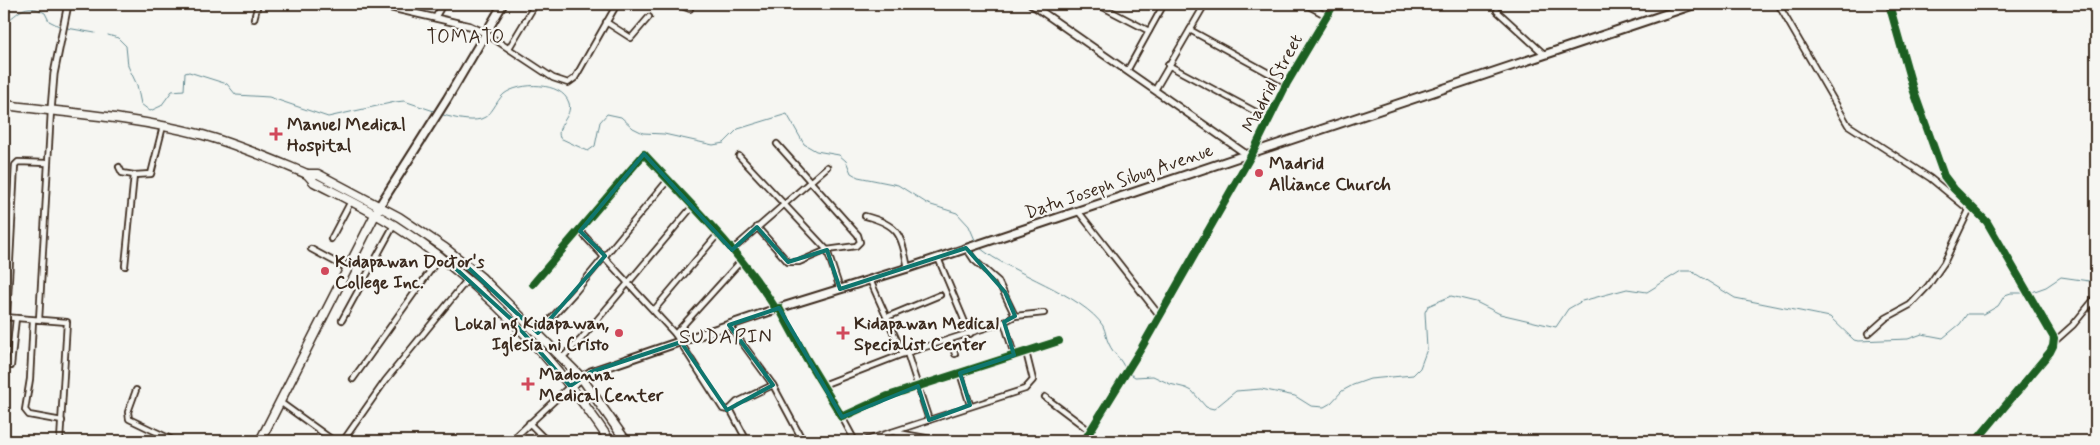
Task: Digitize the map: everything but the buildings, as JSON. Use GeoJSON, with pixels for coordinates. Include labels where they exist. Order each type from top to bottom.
{"type":"FeatureCollection","features":[{"type":"Feature","properties":{"kind":"main road"},"geometry":{"type":"LineString","coordinates":[[260,441],[380,205],[447,99],[503,4]]}},
{"type":"Feature","properties":{"kind":"main road","name":"Datu Joseph Sibug Avenue"},"geometry":{"type":"LineString","coordinates":[[570,386],[581,377],[777,308],[908,268],[1696,4]]}},
{"type":"Feature","properties":{"kind":"main road"},"geometry":{"type":"LineString","coordinates":[[4,105],[163,126],[239,147],[307,174],[318,174],[380,205],[460,260],[538,333],[581,377],[626,441]]}},
{"type":"Feature","properties":{"kind":"main road"},"geometry":{"type":"LineString","coordinates":[[307,174],[314,182],[394,225],[468,279],[510,320],[570,386],[610,441]]}},
{"type":"Feature","properties":{"kind":"main road"},"geometry":{"type":"LineString","coordinates":[[454,267],[460,260]]}},
{"type":"Feature","properties":{"kind":"street"},"geometry":{"type":"LineString","coordinates":[[40,320],[47,163],[54,74],[68,4]]}},
{"type":"Feature","properties":{"kind":"street"},"geometry":{"type":"LineString","coordinates":[[254,19],[258,4]]}},
{"type":"Feature","properties":{"kind":"street"},"geometry":{"type":"LineString","coordinates":[[375,4],[470,26],[486,33],[553,78],[568,83],[575,78],[617,4]]}},
{"type":"Feature","properties":{"kind":"street"},"geometry":{"type":"LineString","coordinates":[[435,18],[443,4]]}},
{"type":"Feature","properties":{"kind":"street"},"geometry":{"type":"LineString","coordinates":[[676,4],[690,9]]}},
{"type":"Feature","properties":{"kind":"street"},"geometry":{"type":"LineString","coordinates":[[1032,4],[1154,90],[1250,153],[1160,316],[1084,441]]}},
{"type":"Feature","properties":{"kind":"street"},"geometry":{"type":"LineString","coordinates":[[1097,4],[1149,31]]}},
{"type":"Feature","properties":{"kind":"street"},"geometry":{"type":"LineString","coordinates":[[1127,71],[1164,4]]}},
{"type":"Feature","properties":{"kind":"street"},"geometry":{"type":"LineString","coordinates":[[1154,90],[1205,4]]}},
{"type":"Feature","properties":{"kind":"street"},"geometry":{"type":"LineString","coordinates":[[1305,4],[1327,16]]}},
{"type":"Feature","properties":{"kind":"street","name":"Madrid Street"},"geometry":{"type":"LineString","coordinates":[[1250,153],[1287,83],[1334,4]]}},
{"type":"Feature","properties":{"kind":"street"},"geometry":{"type":"LineString","coordinates":[[1778,4],[1848,125],[1930,178],[1982,215],[2045,319],[2054,342]]}},
{"type":"Feature","properties":{"kind":"street"},"geometry":{"type":"LineString","coordinates":[[1889,4],[1913,89],[1942,169],[1954,190],[1970,207]]}},
{"type":"Feature","properties":{"kind":"street"},"geometry":{"type":"LineString","coordinates":[[509,48],[533,8]]}},
{"type":"Feature","properties":{"kind":"street"},"geometry":{"type":"LineString","coordinates":[[1497,11],[1544,54]]}},
{"type":"Feature","properties":{"kind":"street"},"geometry":{"type":"LineString","coordinates":[[606,22],[631,38],[649,17]]}},
{"type":"Feature","properties":{"kind":"street"},"geometry":{"type":"LineString","coordinates":[[1190,30],[1287,83]]}},
{"type":"Feature","properties":{"kind":"street"},"geometry":{"type":"LineString","coordinates":[[1168,65],[1269,119]]}},
{"type":"Feature","properties":{"kind":"street"},"geometry":{"type":"LineString","coordinates":[[119,167],[122,172],[134,175],[148,176],[154,171],[163,126]]}},
{"type":"Feature","properties":{"kind":"street"},"geometry":{"type":"LineString","coordinates":[[757,226],[788,262],[799,262],[827,250],[856,246],[860,238],[777,144]]}},
{"type":"Feature","properties":{"kind":"street"},"geometry":{"type":"LineString","coordinates":[[533,284],[644,154],[757,279],[777,308],[855,441]]}},
{"type":"Feature","properties":{"kind":"street"},"geometry":{"type":"LineString","coordinates":[[739,156],[827,250],[840,289]]}},
{"type":"Feature","properties":{"kind":"street"},"geometry":{"type":"LineString","coordinates":[[47,163],[18,162],[15,164],[11,236],[6,269],[5,317],[67,322],[60,441]]}},
{"type":"Feature","properties":{"kind":"street"},"geometry":{"type":"LineString","coordinates":[[732,250],[757,226],[827,167]]}},
{"type":"Feature","properties":{"kind":"street"},"geometry":{"type":"LineString","coordinates":[[125,266],[134,175]]}},
{"type":"Feature","properties":{"kind":"street"},"geometry":{"type":"LineString","coordinates":[[538,333],[668,180]]}},
{"type":"Feature","properties":{"kind":"street"},"geometry":{"type":"LineString","coordinates":[[4,201],[13,201]]}},
{"type":"Feature","properties":{"kind":"street"},"geometry":{"type":"LineString","coordinates":[[331,239],[351,201]]}},
{"type":"Feature","properties":{"kind":"street"},"geometry":{"type":"LineString","coordinates":[[562,358],[630,282],[692,207]]}},
{"type":"Feature","properties":{"kind":"street"},"geometry":{"type":"LineString","coordinates":[[1868,334],[1886,318],[1910,305],[1928,286],[1944,263],[1970,207]]}},
{"type":"Feature","properties":{"kind":"street"},"geometry":{"type":"LineString","coordinates":[[1078,210],[1160,316]]}},
{"type":"Feature","properties":{"kind":"street"},"geometry":{"type":"LineString","coordinates":[[865,216],[883,220],[896,229],[903,245],[908,268]]}},
{"type":"Feature","properties":{"kind":"street"},"geometry":{"type":"LineString","coordinates":[[342,320],[394,225]]}},
{"type":"Feature","properties":{"kind":"street"},"geometry":{"type":"LineString","coordinates":[[580,231],[630,282],[675,334],[723,408],[730,409]]}},
{"type":"Feature","properties":{"kind":"street"},"geometry":{"type":"LineString","coordinates":[[654,310],[718,234]]}},
{"type":"Feature","properties":{"kind":"street"},"geometry":{"type":"LineString","coordinates":[[4,235],[11,236]]}},
{"type":"Feature","properties":{"kind":"street"},"geometry":{"type":"LineString","coordinates":[[966,248],[974,260],[998,281],[1015,316]]}},
{"type":"Feature","properties":{"kind":"street"},"geometry":{"type":"LineString","coordinates":[[311,249],[348,268]]}},
{"type":"Feature","properties":{"kind":"street"},"geometry":{"type":"LineString","coordinates":[[353,379],[440,257]]}},
{"type":"Feature","properties":{"kind":"street"},"geometry":{"type":"LineString","coordinates":[[938,258],[970,334]]}},
{"type":"Feature","properties":{"kind":"street"},"geometry":{"type":"LineString","coordinates":[[675,334],[741,261]]}},
{"type":"Feature","properties":{"kind":"street"},"geometry":{"type":"LineString","coordinates":[[344,441],[385,382],[468,279]]}},
{"type":"Feature","properties":{"kind":"street"},"geometry":{"type":"LineString","coordinates":[[870,280],[905,354],[929,420]]}},
{"type":"Feature","properties":{"kind":"street"},"geometry":{"type":"LineString","coordinates":[[887,317],[940,295]]}},
{"type":"Feature","properties":{"kind":"street"},"geometry":{"type":"LineString","coordinates":[[1976,441],[2050,352],[2054,342],[2069,329],[2096,296]]}},
{"type":"Feature","properties":{"kind":"street"},"geometry":{"type":"LineString","coordinates":[[823,385],[905,354],[1004,322],[1015,316],[1044,313]]}},
{"type":"Feature","properties":{"kind":"street"},"geometry":{"type":"LineString","coordinates":[[12,366],[16,318]]}},
{"type":"Feature","properties":{"kind":"street"},"geometry":{"type":"LineString","coordinates":[[33,320],[30,380],[25,410],[29,415],[62,421]]}},
{"type":"Feature","properties":{"kind":"street"},"geometry":{"type":"LineString","coordinates":[[1004,322],[1014,355]]}},
{"type":"Feature","properties":{"kind":"street"},"geometry":{"type":"LineString","coordinates":[[729,325],[773,385],[802,441]]}},
{"type":"Feature","properties":{"kind":"street"},"geometry":{"type":"LineString","coordinates":[[950,340],[955,354]]}},
{"type":"Feature","properties":{"kind":"street"},"geometry":{"type":"LineString","coordinates":[[842,417],[888,396],[1059,341]]}},
{"type":"Feature","properties":{"kind":"street"},"geometry":{"type":"LineString","coordinates":[[864,441],[1029,386],[1033,380],[1026,352]]}},
{"type":"Feature","properties":{"kind":"street"},"geometry":{"type":"LineString","coordinates":[[960,373],[970,405]]}},
{"type":"Feature","properties":{"kind":"street"},"geometry":{"type":"LineString","coordinates":[[730,409],[737,402],[773,385]]}},
{"type":"Feature","properties":{"kind":"street"},"geometry":{"type":"LineString","coordinates":[[510,441],[570,386]]}},
{"type":"Feature","properties":{"kind":"street"},"geometry":{"type":"LineString","coordinates":[[136,390],[128,412],[129,419],[174,441]]}},
{"type":"Feature","properties":{"kind":"street"},"geometry":{"type":"LineString","coordinates":[[1045,397],[1090,431]]}},
{"type":"Feature","properties":{"kind":"street"},"geometry":{"type":"LineString","coordinates":[[280,402],[334,441]]}},
{"type":"Feature","properties":{"kind":"street"},"geometry":{"type":"LineString","coordinates":[[730,409],[747,441]]}},
{"type":"Feature","properties":{"kind":"street"},"geometry":{"type":"LineString","coordinates":[[529,423],[547,441]]}},
{"type":"Feature","properties":{"kind":"street"},"geometry":{"type":"LineString","coordinates":[[892,432],[942,441]]}},
{"type":"Feature","properties":{"kind":"highlighted area"},"geometry":{"type":"Polygon","coordinates":[[[644,154],[732,250],[757,227],[788,262],[827,250],[840,289],[966,248],[1005,292],[1015,316],[1004,322],[1014,355],[960,373],[970,405],[929,420],[918,386],[842,417],[779,308],[729,325],[773,385],[727,410],[681,342],[591,372],[570,386],[511,319],[454,267],[460,260],[538,333],[605,256],[580,231],[644,154]]]}},
{"type":"Feature","properties":{"kind":"waterway"},"geometry":{"type":"LineString","coordinates":[[4,23],[23,10],[32,8],[45,13],[49,21],[61,27]]}},
{"type":"Feature","properties":{"kind":"waterway"},"geometry":{"type":"LineString","coordinates":[[67,28],[95,33]]}},
{"type":"Feature","properties":{"kind":"waterway"},"geometry":{"type":"LineString","coordinates":[[108,35],[118,38],[126,46],[128,66],[137,85],[141,104],[150,111],[161,106],[172,91],[184,90],[185,73],[189,72],[227,84],[236,95],[269,97],[328,117],[404,101],[434,111]]}},
{"type":"Feature","properties":{"kind":"waterway"},"geometry":{"type":"LineString","coordinates":[[443,115],[467,120],[481,119],[488,115],[501,97],[511,90],[529,86],[549,87],[565,96],[569,103],[569,113],[560,129],[560,138],[588,151],[595,146],[600,122],[607,114],[621,117],[633,128],[643,133],[664,134],[713,145],[724,143],[738,129],[787,114],[804,144],[816,151],[839,155],[846,161],[851,173],[858,177],[898,185],[928,204],[957,213],[969,226],[975,240]]}},
{"type":"Feature","properties":{"kind":"waterway"},"geometry":{"type":"LineString","coordinates":[[980,248],[1009,266],[1080,304],[1103,326],[1109,344],[1125,369]]}},
{"type":"Feature","properties":{"kind":"waterway"},"geometry":{"type":"LineString","coordinates":[[1129,373],[1135,377],[1153,376],[1170,384],[1186,388],[1192,391],[1206,407],[1214,409],[1236,391],[1261,389],[1295,396],[1311,406],[1324,407],[1331,403],[1342,391],[1353,385],[1370,379],[1413,375],[1420,368],[1427,349],[1425,312],[1428,306],[1451,296],[1476,302],[1500,314],[1556,327],[1568,309],[1582,301],[1627,289],[1647,292],[1681,271],[1691,271],[1735,298],[1830,317],[1854,340],[1858,341],[1908,339],[1922,334],[1943,338],[1960,324],[1967,314],[1984,314],[1998,306],[2005,295],[2025,293]]}},
{"type":"Feature","properties":{"kind":"waterway"},"geometry":{"type":"LineString","coordinates":[[2032,292],[2046,287],[2061,277],[2096,282]]}},
{"type":"Feature","properties":{"kind":"cycle path"},"geometry":{"type":"LineString","coordinates":[[1084,441],[1142,347],[1253,152],[1287,83],[1334,4]]}},
{"type":"Feature","properties":{"kind":"cycle path"},"geometry":{"type":"LineString","coordinates":[[1889,4],[1913,89],[1944,176],[1954,189],[1987,222],[2054,338],[2050,352],[1976,441]]}},
{"type":"Feature","properties":{"kind":"cycle path"},"geometry":{"type":"LineString","coordinates":[[533,284],[644,154],[731,248],[747,267],[776,309]]}},
{"type":"Feature","properties":{"kind":"cycle path"},"geometry":{"type":"LineString","coordinates":[[779,308],[805,356],[842,417],[888,396],[1059,341]]}},
{"type":"Feature","properties":{"kind":"place","name":"Manuel Medical Hospital"},"geometry":{"type":"Point","coordinates":[276,134]}},
{"type":"Feature","properties":{"kind":"place","name":"Madrid Alliance Church"},"geometry":{"type":"Point","coordinates":[1259,173]}},
{"type":"Feature","properties":{"kind":"place","name":"Kidapawan Doctor's College Inc."},"geometry":{"type":"Point","coordinates":[325,271]}},
{"type":"Feature","properties":{"kind":"place","name":"Lokal ng Kidapawan, Iglesia ni Cristo"},"geometry":{"type":"Point","coordinates":[619,333]}},
{"type":"Feature","properties":{"kind":"place","name":"Kidapawan Medical Specialist Center"},"geometry":{"type":"Point","coordinates":[843,333]}},
{"type":"Feature","properties":{"kind":"place","name":"Madonna Medical Center"},"geometry":{"type":"Point","coordinates":[528,384]}},
{"type":"Feature","properties":{"kind":"district","name":"TOMATO"},"geometry":{"type":"Point","coordinates":[466,36]}},
{"type":"Feature","properties":{"kind":"district","name":"SUDAPIN"},"geometry":{"type":"Point","coordinates":[726,336]}}]}
